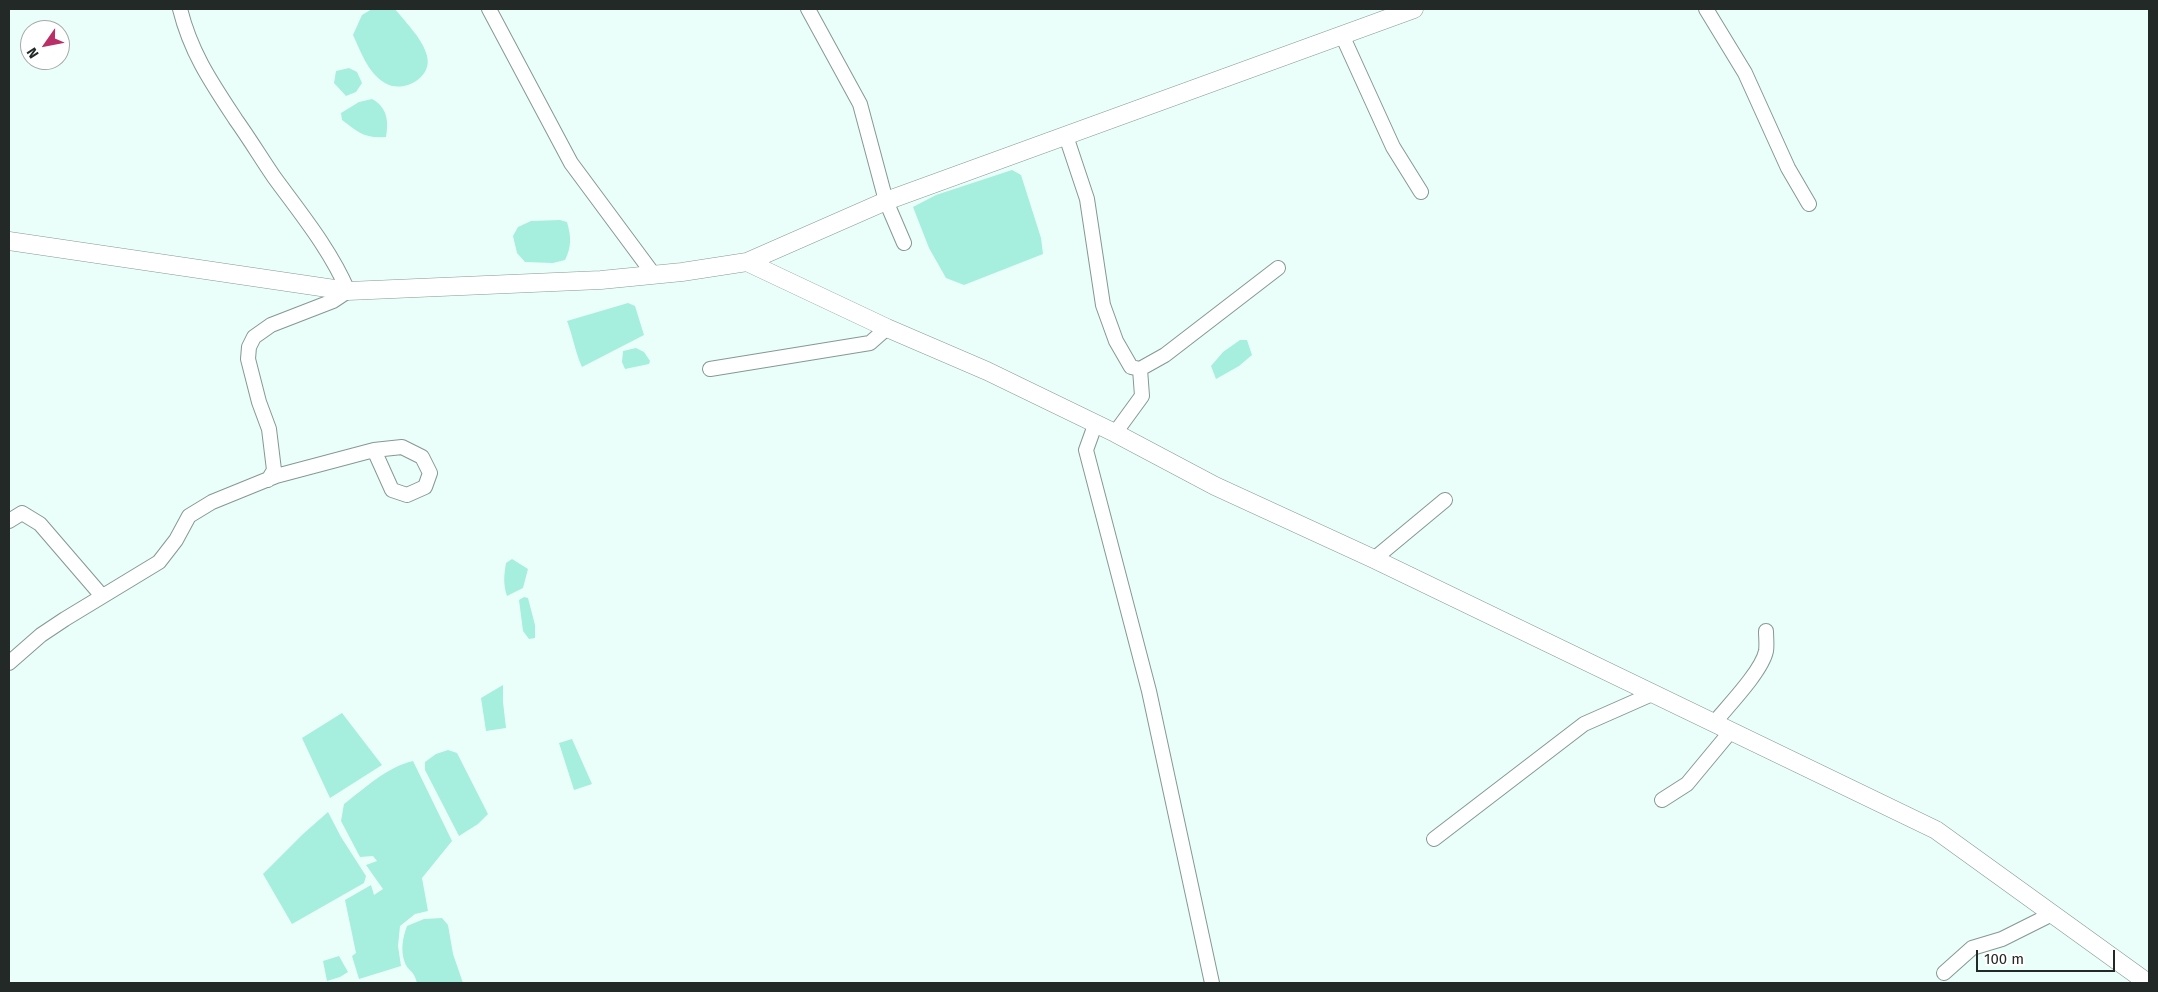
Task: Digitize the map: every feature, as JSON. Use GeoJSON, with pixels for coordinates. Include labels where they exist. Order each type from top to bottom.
{"type":"FeatureCollection","features":[{"type":"Feature","properties":{"kind":"main road"},"geometry":{"type":"LineString","coordinates":[[9,241],[348,291],[601,280],[654,275],[747,262],[886,201],[1406,10]]}},
{"type":"Feature","properties":{"kind":"main road"},"geometry":{"type":"LineString","coordinates":[[747,262],[887,328],[988,371],[1215,486],[1374,559],[1936,830],[2148,983]]}},
{"type":"Feature","properties":{"kind":"street"},"geometry":{"type":"LineString","coordinates":[[180,9],[186,32],[209,80],[272,174],[325,247],[338,268],[348,291],[333,300],[271,326],[254,337],[249,347],[248,359],[259,402],[269,428],[274,470],[268,480]]}},
{"type":"Feature","properties":{"kind":"street"},"geometry":{"type":"LineString","coordinates":[[489,9],[571,163],[654,275]]}},
{"type":"Feature","properties":{"kind":"street"},"geometry":{"type":"LineString","coordinates":[[808,9],[860,104],[886,201],[904,243]]}},
{"type":"Feature","properties":{"kind":"street"},"geometry":{"type":"LineString","coordinates":[[1706,9],[1746,73],[1788,168],[1809,204]]}},
{"type":"Feature","properties":{"kind":"street"},"geometry":{"type":"LineString","coordinates":[[1342,35],[1393,147],[1421,192]]}},
{"type":"Feature","properties":{"kind":"street"},"geometry":{"type":"LineString","coordinates":[[1066,136],[1087,199],[1103,305],[1116,341],[1131,367],[1140,369],[1165,355],[1278,268]]}},
{"type":"Feature","properties":{"kind":"street"},"geometry":{"type":"LineString","coordinates":[[710,369],[870,343],[887,328]]}},
{"type":"Feature","properties":{"kind":"street"},"geometry":{"type":"LineString","coordinates":[[1115,434],[1142,396],[1140,369]]}},
{"type":"Feature","properties":{"kind":"street"},"geometry":{"type":"LineString","coordinates":[[1095,425],[1086,450],[1149,691],[1212,983]]}},
{"type":"Feature","properties":{"kind":"street"},"geometry":{"type":"LineString","coordinates":[[9,663],[41,635],[159,562],[176,540],[189,516],[212,502],[268,480],[374,450]]}},
{"type":"Feature","properties":{"kind":"street"},"geometry":{"type":"LineString","coordinates":[[1374,559],[1445,500]]}},
{"type":"Feature","properties":{"kind":"street"},"geometry":{"type":"LineString","coordinates":[[9,521],[22,513],[40,524],[102,596]]}},
{"type":"Feature","properties":{"kind":"street"},"geometry":{"type":"LineString","coordinates":[[1714,723],[1751,679],[1766,650],[1766,631]]}},
{"type":"Feature","properties":{"kind":"street"},"geometry":{"type":"LineString","coordinates":[[1434,839],[1584,724],[1652,694]]}},
{"type":"Feature","properties":{"kind":"street"},"geometry":{"type":"LineString","coordinates":[[1662,800],[1687,784],[1731,731]]}},
{"type":"Feature","properties":{"kind":"street"},"geometry":{"type":"LineString","coordinates":[[1944,973],[1972,948],[2002,939],[2052,914]]}},
{"type":"Feature","properties":{"kind":"shaded area"},"geometry":{"type":"Polygon","coordinates":[[[372,9],[395,9],[422,43],[428,64],[421,77],[415,82],[400,87],[392,86],[379,79],[366,62],[353,35],[362,15],[372,9]]]}},
{"type":"Feature","properties":{"kind":"shaded area"},"geometry":{"type":"Polygon","coordinates":[[[349,68],[357,72],[362,83],[356,92],[346,96],[334,83],[336,71],[349,68]]]}},
{"type":"Feature","properties":{"kind":"shaded area"},"geometry":{"type":"Polygon","coordinates":[[[372,99],[381,106],[386,115],[386,137],[367,136],[342,120],[341,113],[359,102],[372,99]]]}},
{"type":"Feature","properties":{"kind":"shaded area"},"geometry":{"type":"Polygon","coordinates":[[[1012,170],[1021,175],[1041,238],[1043,254],[964,285],[946,278],[929,248],[913,207],[936,195],[1012,170]]]}},
{"type":"Feature","properties":{"kind":"shaded area"},"geometry":{"type":"Polygon","coordinates":[[[560,220],[567,222],[570,236],[570,246],[565,260],[553,263],[525,262],[517,253],[513,236],[518,227],[531,221],[560,220]]]}},
{"type":"Feature","properties":{"kind":"shaded area"},"geometry":{"type":"Polygon","coordinates":[[[628,303],[635,306],[644,335],[582,367],[567,321],[628,303]]]}},
{"type":"Feature","properties":{"kind":"shaded area"},"geometry":{"type":"Polygon","coordinates":[[[1240,340],[1247,340],[1252,355],[1239,366],[1216,379],[1211,366],[1223,352],[1240,340]]]}},
{"type":"Feature","properties":{"kind":"shaded area"},"geometry":{"type":"Polygon","coordinates":[[[636,348],[644,352],[650,361],[649,364],[625,369],[622,362],[623,351],[636,348]]]}},
{"type":"Feature","properties":{"kind":"shaded area"},"geometry":{"type":"Polygon","coordinates":[[[512,559],[528,569],[523,588],[507,596],[504,583],[505,567],[506,563],[512,559]]]}},
{"type":"Feature","properties":{"kind":"shaded area"},"geometry":{"type":"Polygon","coordinates":[[[524,597],[528,598],[535,625],[535,638],[529,639],[523,631],[519,600],[524,597]]]}},
{"type":"Feature","properties":{"kind":"shaded area"},"geometry":{"type":"Polygon","coordinates":[[[503,685],[506,728],[486,731],[481,698],[503,685]]]}},
{"type":"Feature","properties":{"kind":"shaded area"},"geometry":{"type":"Polygon","coordinates":[[[342,713],[382,765],[330,798],[302,738],[342,713]]]}},
{"type":"Feature","properties":{"kind":"shaded area"},"geometry":{"type":"Polygon","coordinates":[[[572,739],[592,784],[574,790],[559,743],[572,739]]]}},
{"type":"Feature","properties":{"kind":"shaded area"},"geometry":{"type":"Polygon","coordinates":[[[448,750],[457,753],[488,814],[478,824],[459,836],[425,770],[425,762],[436,754],[448,750]]]}},
{"type":"Feature","properties":{"kind":"shaded area"},"geometry":{"type":"Polygon","coordinates":[[[413,761],[452,841],[422,878],[428,911],[415,914],[400,926],[398,946],[401,966],[359,979],[352,956],[356,953],[345,900],[371,885],[374,895],[383,889],[366,865],[377,861],[373,856],[360,857],[341,821],[344,804],[385,773],[413,761]]]}},
{"type":"Feature","properties":{"kind":"shaded area"},"geometry":{"type":"Polygon","coordinates":[[[328,812],[341,837],[366,876],[364,883],[292,924],[263,874],[328,812]]]}},
{"type":"Feature","properties":{"kind":"shaded area"},"geometry":{"type":"Polygon","coordinates":[[[442,918],[448,925],[453,954],[463,983],[417,983],[403,958],[404,935],[407,926],[424,919],[442,918]]]}},
{"type":"Feature","properties":{"kind":"shaded area"},"geometry":{"type":"Polygon","coordinates":[[[339,956],[348,972],[327,981],[323,961],[339,956]]]}}]}
